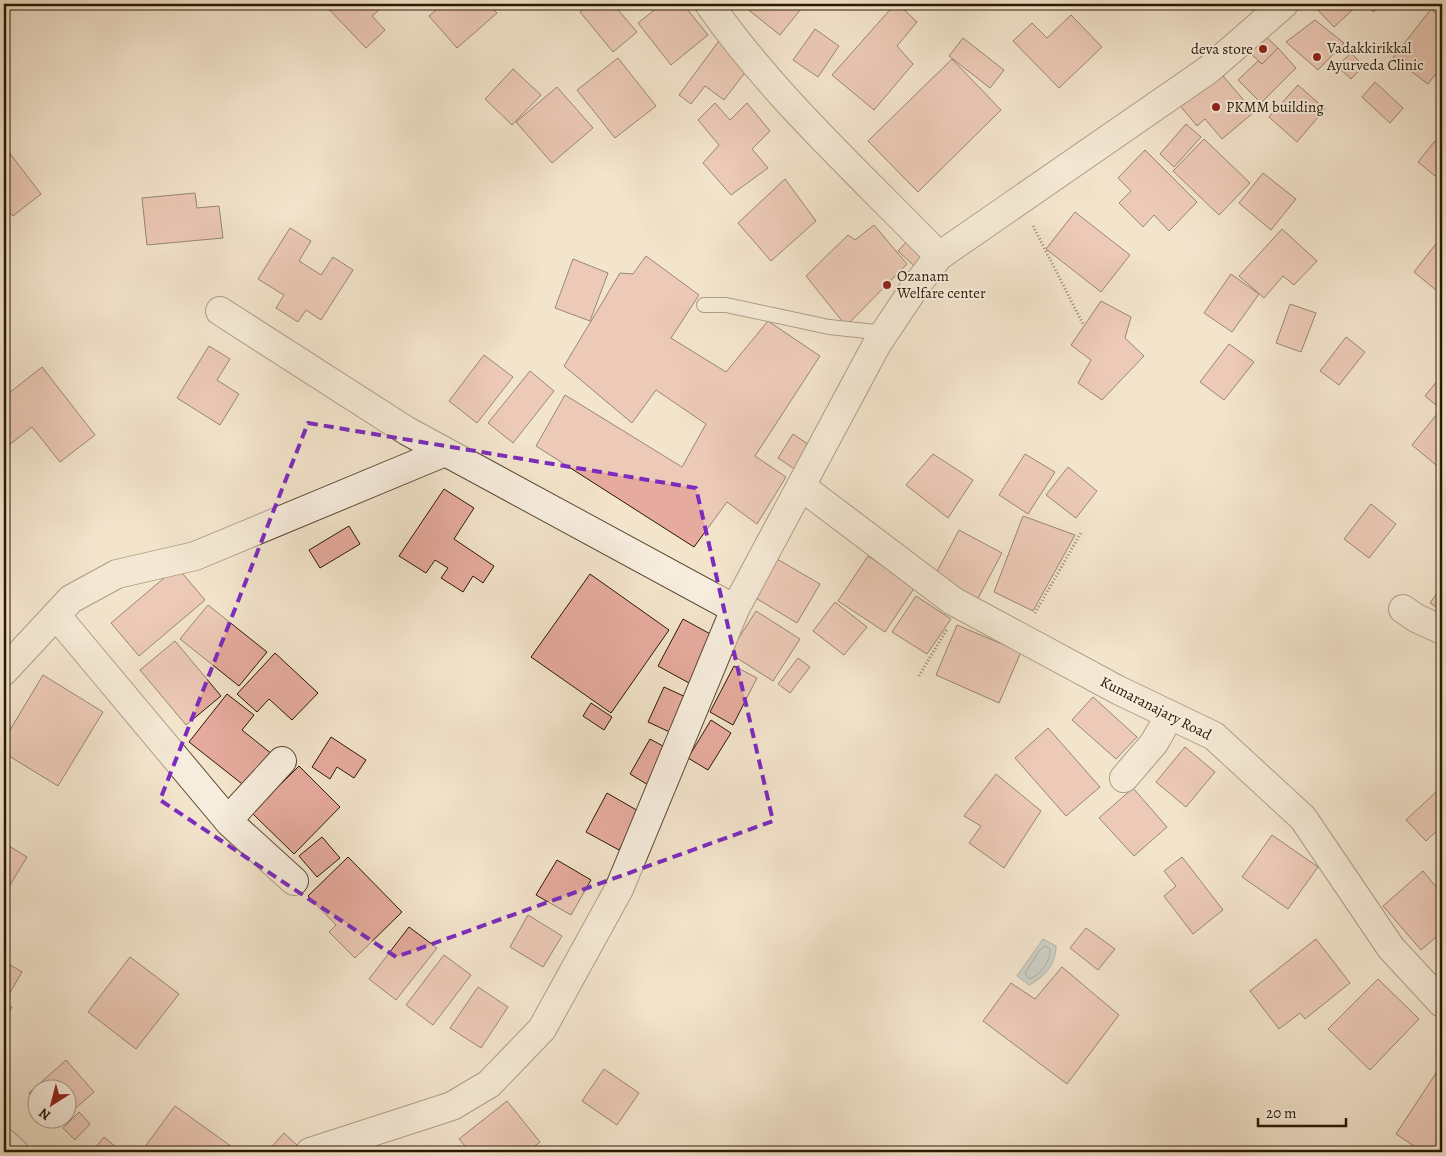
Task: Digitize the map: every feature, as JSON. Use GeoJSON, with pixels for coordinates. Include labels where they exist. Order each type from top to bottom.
{"type":"FeatureCollection","features":[{"type":"Feature","properties":{"kind":"street"},"geometry":{"type":"LineString","coordinates":[[709,4],[782,95],[939,256]]}},
{"type":"Feature","properties":{"kind":"street"},"geometry":{"type":"LineString","coordinates":[[310,1152],[452,1106],[489,1084],[542,1030],[619,889],[735,609],[885,333],[913,290],[939,256],[1208,70],[1284,4]]}},
{"type":"Feature","properties":{"kind":"street"},"geometry":{"type":"LineString","coordinates":[[220,311],[407,431],[735,609]]}},
{"type":"Feature","properties":{"kind":"street"},"geometry":{"type":"LineString","coordinates":[[4,671],[70,599],[117,574],[195,556],[445,452]]}},
{"type":"Feature","properties":{"kind":"street","name":"Kumaranajary Road"},"geometry":{"type":"LineString","coordinates":[[802,487],[961,605],[1170,715],[1214,736],[1303,818],[1391,948],[1442,1003]]}},
{"type":"Feature","properties":{"kind":"street"},"geometry":{"type":"LineString","coordinates":[[1403,609],[1416,618],[1442,630]]}},
{"type":"Feature","properties":{"kind":"street"},"geometry":{"type":"LineString","coordinates":[[56,615],[228,820],[294,881]]}},
{"type":"Feature","properties":{"kind":"street"},"geometry":{"type":"LineString","coordinates":[[1124,778],[1154,742],[1170,715]]}},
{"type":"Feature","properties":{"kind":"street"},"geometry":{"type":"LineString","coordinates":[[228,820],[282,761]]}},
{"type":"Feature","properties":{"kind":"street"},"geometry":{"type":"LineString","coordinates":[[4,1143],[14,1152]]}},
{"type":"Feature","properties":{"kind":"lane"},"geometry":{"type":"LineString","coordinates":[[704,305],[726,305],[829,327],[885,333]]}},
{"type":"Feature","properties":{"kind":"path"},"geometry":{"type":"LineString","coordinates":[[1021,201],[1084,326]]}},
{"type":"Feature","properties":{"kind":"path"},"geometry":{"type":"LineString","coordinates":[[1020,637],[1082,531]]}},
{"type":"Feature","properties":{"kind":"path"},"geometry":{"type":"LineString","coordinates":[[918,676],[961,605]]}},
{"type":"Feature","properties":{"kind":"highlighted area"},"geometry":{"type":"Polygon","coordinates":[[[308,423],[696,488],[773,821],[396,957],[160,800],[308,423]]]}},
{"type":"Feature","properties":{"kind":"water"},"geometry":{"type":"Polygon","coordinates":[[[1043,939],[1056,946],[1054,959],[1045,974],[1029,985],[1017,976],[1043,939]]]}},
{"type":"Feature","properties":{"kind":"building"},"geometry":{"type":"Polygon","coordinates":[[[324,4],[386,4],[372,16],[385,30],[366,48],[324,4]]]}},
{"type":"Feature","properties":{"kind":"building"},"geometry":{"type":"Polygon","coordinates":[[[443,4],[492,4],[490,6],[497,13],[457,48],[429,16],[443,4]]]}},
{"type":"Feature","properties":{"kind":"building"},"geometry":{"type":"Polygon","coordinates":[[[590,4],[613,4],[637,32],[613,52],[580,12],[590,4]]]}},
{"type":"Feature","properties":{"kind":"building"},"geometry":{"type":"Polygon","coordinates":[[[662,4],[683,4],[708,35],[671,65],[638,23],[662,4]]]}},
{"type":"Feature","properties":{"kind":"building"},"geometry":{"type":"Polygon","coordinates":[[[741,4],[805,4],[780,35],[741,4]]]}},
{"type":"Feature","properties":{"kind":"building"},"geometry":{"type":"Polygon","coordinates":[[[895,4],[898,4],[917,22],[897,46],[913,64],[874,110],[832,75],[895,4]]]}},
{"type":"Feature","properties":{"kind":"building"},"geometry":{"type":"Polygon","coordinates":[[[1314,4],[1359,4],[1334,27],[1314,4]]]}},
{"type":"Feature","properties":{"kind":"building"},"geometry":{"type":"Polygon","coordinates":[[[1367,4],[1383,4],[1373,12],[1367,4]]]}},
{"type":"Feature","properties":{"kind":"building"},"geometry":{"type":"Polygon","coordinates":[[[1431,9],[1442,18],[1442,66],[1428,84],[1393,58],[1431,9]]]}},
{"type":"Feature","properties":{"kind":"building"},"geometry":{"type":"Polygon","coordinates":[[[1071,15],[1102,47],[1059,88],[1013,41],[1032,23],[1047,38],[1071,15]]]}},
{"type":"Feature","properties":{"kind":"building","name":"Vadakkirikkal Ayurveda Clinic"},"geometry":{"type":"Polygon","coordinates":[[[1315,20],[1344,43],[1318,70],[1286,42],[1315,20]]]}},
{"type":"Feature","properties":{"kind":"building"},"geometry":{"type":"Polygon","coordinates":[[[815,29],[839,46],[818,77],[793,60],[815,29]]]}},
{"type":"Feature","properties":{"kind":"building","name":"deva store"},"geometry":{"type":"Polygon","coordinates":[[[1264,35],[1278,48],[1262,64],[1248,51],[1264,35]]]}},
{"type":"Feature","properties":{"kind":"building"},"geometry":{"type":"Polygon","coordinates":[[[721,38],[753,62],[724,100],[705,86],[691,104],[679,95],[721,38]]]}},
{"type":"Feature","properties":{"kind":"building"},"geometry":{"type":"Polygon","coordinates":[[[963,38],[1004,70],[990,88],[949,56],[963,38]]]}},
{"type":"Feature","properties":{"kind":"building"},"geometry":{"type":"Polygon","coordinates":[[[1278,48],[1296,68],[1261,103],[1238,80],[1258,61],[1262,64],[1278,48]]]}},
{"type":"Feature","properties":{"kind":"building"},"geometry":{"type":"Polygon","coordinates":[[[1351,53],[1364,66],[1351,79],[1337,66],[1351,53]]]}},
{"type":"Feature","properties":{"kind":"building"},"geometry":{"type":"Polygon","coordinates":[[[618,58],[656,106],[615,138],[577,90],[618,58]]]}},
{"type":"Feature","properties":{"kind":"building"},"geometry":{"type":"Polygon","coordinates":[[[952,59],[1001,110],[918,192],[868,141],[952,59]]]}},
{"type":"Feature","properties":{"kind":"building"},"geometry":{"type":"Polygon","coordinates":[[[513,69],[541,95],[512,125],[485,99],[513,69]]]}},
{"type":"Feature","properties":{"kind":"building","name":"PKMM building"},"geometry":{"type":"Polygon","coordinates":[[[1217,69],[1254,112],[1222,139],[1205,119],[1197,126],[1177,102],[1217,69]]]}},
{"type":"Feature","properties":{"kind":"building"},"geometry":{"type":"Polygon","coordinates":[[[1375,82],[1403,108],[1390,123],[1362,97],[1375,82]]]}},
{"type":"Feature","properties":{"kind":"building"},"geometry":{"type":"Polygon","coordinates":[[[1298,85],[1325,109],[1297,142],[1269,117],[1298,85]]]}},
{"type":"Feature","properties":{"kind":"building"},"geometry":{"type":"Polygon","coordinates":[[[557,87],[593,128],[552,163],[516,122],[557,87]]]}},
{"type":"Feature","properties":{"kind":"building"},"geometry":{"type":"Polygon","coordinates":[[[715,103],[730,120],[747,103],[770,131],[752,149],[768,168],[731,195],[703,163],[719,145],[698,120],[715,103]]]}},
{"type":"Feature","properties":{"kind":"building"},"geometry":{"type":"Polygon","coordinates":[[[1186,124],[1201,137],[1174,167],[1160,154],[1186,124]]]}},
{"type":"Feature","properties":{"kind":"building"},"geometry":{"type":"Polygon","coordinates":[[[1204,139],[1250,183],[1219,215],[1173,171],[1204,139]]]}},
{"type":"Feature","properties":{"kind":"building"},"geometry":{"type":"Polygon","coordinates":[[[1435,141],[1442,147],[1442,178],[1440,180],[1418,162],[1435,141]]]}},
{"type":"Feature","properties":{"kind":"building"},"geometry":{"type":"Polygon","coordinates":[[[1145,150],[1197,202],[1169,231],[1154,215],[1143,227],[1119,203],[1131,191],[1118,178],[1145,150]]]}},
{"type":"Feature","properties":{"kind":"building"},"geometry":{"type":"Polygon","coordinates":[[[8,151],[41,194],[13,216],[4,206],[4,154],[8,151]]]}},
{"type":"Feature","properties":{"kind":"building"},"geometry":{"type":"Polygon","coordinates":[[[1263,173],[1296,199],[1271,230],[1239,203],[1263,173]]]}},
{"type":"Feature","properties":{"kind":"building"},"geometry":{"type":"Polygon","coordinates":[[[785,179],[816,221],[771,261],[738,223],[785,179]]]}},
{"type":"Feature","properties":{"kind":"building"},"geometry":{"type":"Polygon","coordinates":[[[195,193],[197,208],[219,206],[223,238],[147,245],[142,198],[195,193]]]}},
{"type":"Feature","properties":{"kind":"building"},"geometry":{"type":"Polygon","coordinates":[[[1075,212],[1130,255],[1101,292],[1046,249],[1075,212]]]}},
{"type":"Feature","properties":{"kind":"building"},"geometry":{"type":"Polygon","coordinates":[[[874,225],[907,264],[846,326],[806,276],[848,235],[855,240],[874,225]]]}},
{"type":"Feature","properties":{"kind":"building"},"geometry":{"type":"Polygon","coordinates":[[[290,228],[311,241],[299,261],[321,275],[333,257],[353,270],[321,320],[306,310],[298,322],[276,308],[284,295],[258,279],[290,228]]]}},
{"type":"Feature","properties":{"kind":"building"},"geometry":{"type":"Polygon","coordinates":[[[1282,229],[1317,261],[1294,285],[1283,276],[1264,298],[1239,276],[1282,229]]]}},
{"type":"Feature","properties":{"kind":"building"},"geometry":{"type":"Polygon","coordinates":[[[1442,236],[1442,295],[1414,272],[1442,236]]]}},
{"type":"Feature","properties":{"kind":"building"},"geometry":{"type":"Polygon","coordinates":[[[909,239],[933,261],[922,273],[898,251],[909,239]]]}},
{"type":"Feature","properties":{"kind":"building"},"geometry":{"type":"Polygon","coordinates":[[[646,256],[699,295],[671,338],[726,372],[768,321],[820,356],[755,456],[786,477],[757,524],[727,502],[694,547],[536,446],[565,395],[682,467],[706,424],[656,390],[632,423],[564,366],[620,273],[633,274],[646,256]]]}},
{"type":"Feature","properties":{"kind":"building"},"geometry":{"type":"Polygon","coordinates":[[[573,259],[608,273],[590,321],[555,308],[573,259]]]}},
{"type":"Feature","properties":{"kind":"building"},"geometry":{"type":"Polygon","coordinates":[[[1231,274],[1259,294],[1232,332],[1204,313],[1231,274]]]}},
{"type":"Feature","properties":{"kind":"building"},"geometry":{"type":"Polygon","coordinates":[[[1101,301],[1131,317],[1125,338],[1144,356],[1102,400],[1078,383],[1091,360],[1071,345],[1101,301]]]}},
{"type":"Feature","properties":{"kind":"building"},"geometry":{"type":"Polygon","coordinates":[[[1290,304],[1316,313],[1301,352],[1276,343],[1290,304]]]}},
{"type":"Feature","properties":{"kind":"building"},"geometry":{"type":"Polygon","coordinates":[[[1346,337],[1365,352],[1339,385],[1320,371],[1346,337]]]}},
{"type":"Feature","properties":{"kind":"building"},"geometry":{"type":"Polygon","coordinates":[[[1229,344],[1254,362],[1224,400],[1200,382],[1229,344]]]}},
{"type":"Feature","properties":{"kind":"building"},"geometry":{"type":"Polygon","coordinates":[[[209,346],[230,359],[217,380],[239,394],[220,425],[177,398],[209,346]]]}},
{"type":"Feature","properties":{"kind":"building"},"geometry":{"type":"Polygon","coordinates":[[[484,355],[513,377],[477,423],[449,401],[484,355]]]}},
{"type":"Feature","properties":{"kind":"building"},"geometry":{"type":"Polygon","coordinates":[[[42,367],[95,435],[60,462],[32,427],[4,449],[4,397],[42,367]]]}},
{"type":"Feature","properties":{"kind":"building"},"geometry":{"type":"Polygon","coordinates":[[[530,371],[554,391],[513,443],[488,423],[530,371]]]}},
{"type":"Feature","properties":{"kind":"building"},"geometry":{"type":"Polygon","coordinates":[[[1442,375],[1442,470],[1412,445],[1441,409],[1425,396],[1442,375]]]}},
{"type":"Feature","properties":{"kind":"building"},"geometry":{"type":"Polygon","coordinates":[[[793,434],[815,449],[799,472],[778,458],[793,434]]]}},
{"type":"Feature","properties":{"kind":"building"},"geometry":{"type":"Polygon","coordinates":[[[933,454],[973,480],[948,518],[906,485],[933,454]]]}},
{"type":"Feature","properties":{"kind":"building"},"geometry":{"type":"Polygon","coordinates":[[[1025,454],[1055,472],[1028,514],[999,495],[1025,454]]]}},
{"type":"Feature","properties":{"kind":"building"},"geometry":{"type":"Polygon","coordinates":[[[1068,467],[1097,491],[1076,518],[1046,495],[1068,467]]]}},
{"type":"Feature","properties":{"kind":"building"},"geometry":{"type":"Polygon","coordinates":[[[444,489],[474,508],[454,539],[494,566],[483,583],[473,576],[463,592],[441,578],[448,568],[435,560],[426,573],[399,556],[444,489]]]}},
{"type":"Feature","properties":{"kind":"building"},"geometry":{"type":"Polygon","coordinates":[[[1371,504],[1396,524],[1369,558],[1344,539],[1371,504]]]}},
{"type":"Feature","properties":{"kind":"building"},"geometry":{"type":"Polygon","coordinates":[[[1023,516],[1075,535],[1033,611],[994,592],[1023,516]]]}},
{"type":"Feature","properties":{"kind":"building"},"geometry":{"type":"Polygon","coordinates":[[[349,526],[360,544],[320,568],[309,550],[349,526]]]}},
{"type":"Feature","properties":{"kind":"building"},"geometry":{"type":"Polygon","coordinates":[[[959,530],[1002,553],[976,602],[933,579],[959,530]]]}},
{"type":"Feature","properties":{"kind":"building"},"geometry":{"type":"Polygon","coordinates":[[[868,556],[915,587],[885,632],[838,601],[868,556]]]}},
{"type":"Feature","properties":{"kind":"building"},"geometry":{"type":"Polygon","coordinates":[[[777,559],[820,584],[797,623],[754,597],[777,559]]]}},
{"type":"Feature","properties":{"kind":"building"},"geometry":{"type":"Polygon","coordinates":[[[177,567],[205,600],[139,656],[111,623],[177,567]]]}},
{"type":"Feature","properties":{"kind":"building"},"geometry":{"type":"Polygon","coordinates":[[[590,574],[669,630],[611,713],[531,657],[590,574]]]}},
{"type":"Feature","properties":{"kind":"building"},"geometry":{"type":"Polygon","coordinates":[[[1442,586],[1442,611],[1430,603],[1442,586]]]}},
{"type":"Feature","properties":{"kind":"building"},"geometry":{"type":"Polygon","coordinates":[[[916,596],[951,619],[927,654],[892,632],[916,596]]]}},
{"type":"Feature","properties":{"kind":"building"},"geometry":{"type":"Polygon","coordinates":[[[835,602],[867,627],[844,655],[813,631],[835,602]]]}},
{"type":"Feature","properties":{"kind":"building"},"geometry":{"type":"Polygon","coordinates":[[[208,605],[267,652],[239,686],[180,639],[208,605]]]}},
{"type":"Feature","properties":{"kind":"building"},"geometry":{"type":"Polygon","coordinates":[[[756,611],[800,639],[773,681],[729,653],[756,611]]]}},
{"type":"Feature","properties":{"kind":"building"},"geometry":{"type":"Polygon","coordinates":[[[683,619],[714,636],[689,683],[658,666],[683,619]]]}},
{"type":"Feature","properties":{"kind":"building"},"geometry":{"type":"Polygon","coordinates":[[[957,625],[1021,652],[999,703],[936,675],[957,625]]]}},
{"type":"Feature","properties":{"kind":"building"},"geometry":{"type":"Polygon","coordinates":[[[175,641],[221,696],[186,725],[140,670],[175,641]]]}},
{"type":"Feature","properties":{"kind":"building"},"geometry":{"type":"Polygon","coordinates":[[[275,653],[318,693],[292,720],[269,699],[257,712],[237,694],[275,653]]]}},
{"type":"Feature","properties":{"kind":"building"},"geometry":{"type":"Polygon","coordinates":[[[798,658],[810,667],[790,693],[778,684],[798,658]]]}},
{"type":"Feature","properties":{"kind":"building"},"geometry":{"type":"Polygon","coordinates":[[[734,666],[757,678],[733,725],[710,712],[734,666]]]}},
{"type":"Feature","properties":{"kind":"building"},"geometry":{"type":"Polygon","coordinates":[[[43,675],[103,712],[58,786],[4,753],[4,740],[43,675]]]}},
{"type":"Feature","properties":{"kind":"building"},"geometry":{"type":"Polygon","coordinates":[[[664,687],[690,699],[674,734],[648,722],[664,687]]]}},
{"type":"Feature","properties":{"kind":"building"},"geometry":{"type":"Polygon","coordinates":[[[227,694],[254,715],[242,730],[272,754],[246,787],[189,742],[227,694]]]}},
{"type":"Feature","properties":{"kind":"building"},"geometry":{"type":"Polygon","coordinates":[[[1093,697],[1137,737],[1116,759],[1072,720],[1093,697]]]}},
{"type":"Feature","properties":{"kind":"building"},"geometry":{"type":"Polygon","coordinates":[[[591,703],[612,717],[604,730],[583,716],[591,703]]]}},
{"type":"Feature","properties":{"kind":"building"},"geometry":{"type":"Polygon","coordinates":[[[711,720],[731,733],[708,770],[688,758],[711,720]]]}},
{"type":"Feature","properties":{"kind":"building"},"geometry":{"type":"Polygon","coordinates":[[[1048,728],[1100,787],[1066,816],[1015,758],[1048,728]]]}},
{"type":"Feature","properties":{"kind":"building"},"geometry":{"type":"Polygon","coordinates":[[[331,737],[366,760],[354,778],[337,767],[330,779],[312,767],[331,737]]]}},
{"type":"Feature","properties":{"kind":"building"},"geometry":{"type":"Polygon","coordinates":[[[650,739],[670,750],[650,786],[630,774],[650,739]]]}},
{"type":"Feature","properties":{"kind":"building"},"geometry":{"type":"Polygon","coordinates":[[[1185,747],[1215,772],[1186,807],[1156,782],[1185,747]]]}},
{"type":"Feature","properties":{"kind":"building"},"geometry":{"type":"Polygon","coordinates":[[[299,766],[340,807],[294,854],[252,813],[299,766]]]}},
{"type":"Feature","properties":{"kind":"building"},"geometry":{"type":"Polygon","coordinates":[[[996,774],[1041,811],[1004,868],[969,843],[981,826],[964,816],[996,774]]]}},
{"type":"Feature","properties":{"kind":"building"},"geometry":{"type":"Polygon","coordinates":[[[1133,788],[1167,827],[1134,856],[1099,818],[1133,788]]]}},
{"type":"Feature","properties":{"kind":"building"},"geometry":{"type":"Polygon","coordinates":[[[1437,791],[1442,796],[1442,826],[1426,841],[1406,820],[1437,791]]]}},
{"type":"Feature","properties":{"kind":"building"},"geometry":{"type":"Polygon","coordinates":[[[607,793],[640,812],[619,850],[586,832],[607,793]]]}},
{"type":"Feature","properties":{"kind":"building"},"geometry":{"type":"Polygon","coordinates":[[[1272,835],[1318,867],[1288,909],[1242,877],[1272,835]]]}},
{"type":"Feature","properties":{"kind":"building"},"geometry":{"type":"Polygon","coordinates":[[[322,837],[340,858],[317,877],[299,856],[322,837]]]}},
{"type":"Feature","properties":{"kind":"building"},"geometry":{"type":"Polygon","coordinates":[[[4,843],[27,857],[4,895],[4,843]]]}},
{"type":"Feature","properties":{"kind":"building"},"geometry":{"type":"Polygon","coordinates":[[[348,857],[402,912],[355,958],[329,932],[336,925],[308,896],[348,857]]]}},
{"type":"Feature","properties":{"kind":"building"},"geometry":{"type":"Polygon","coordinates":[[[1182,857],[1223,910],[1193,934],[1164,896],[1176,886],[1164,871],[1182,857]]]}},
{"type":"Feature","properties":{"kind":"building"},"geometry":{"type":"Polygon","coordinates":[[[557,860],[591,880],[571,915],[536,895],[557,860]]]}},
{"type":"Feature","properties":{"kind":"building"},"geometry":{"type":"Polygon","coordinates":[[[1423,871],[1442,894],[1442,932],[1421,950],[1383,906],[1423,871]]]}},
{"type":"Feature","properties":{"kind":"building"},"geometry":{"type":"Polygon","coordinates":[[[528,915],[562,936],[543,967],[510,947],[528,915]]]}},
{"type":"Feature","properties":{"kind":"building"},"geometry":{"type":"Polygon","coordinates":[[[409,927],[437,948],[396,1000],[369,979],[409,927]]]}},
{"type":"Feature","properties":{"kind":"building"},"geometry":{"type":"Polygon","coordinates":[[[1086,928],[1115,949],[1098,970],[1070,948],[1086,928]]]}},
{"type":"Feature","properties":{"kind":"building"},"geometry":{"type":"Polygon","coordinates":[[[1316,939],[1350,983],[1305,1019],[1300,1013],[1279,1029],[1250,991],[1316,939]]]}},
{"type":"Feature","properties":{"kind":"building"},"geometry":{"type":"Polygon","coordinates":[[[444,955],[471,975],[433,1025],[406,1005],[444,955]]]}},
{"type":"Feature","properties":{"kind":"building"},"geometry":{"type":"Polygon","coordinates":[[[130,957],[179,994],[136,1049],[88,1012],[130,957]]]}},
{"type":"Feature","properties":{"kind":"building"},"geometry":{"type":"Polygon","coordinates":[[[4,961],[22,972],[4,1003],[4,961]]]}},
{"type":"Feature","properties":{"kind":"building"},"geometry":{"type":"Polygon","coordinates":[[[1062,967],[1119,1015],[1067,1084],[983,1021],[1011,983],[1035,999],[1062,967]]]}},
{"type":"Feature","properties":{"kind":"building"},"geometry":{"type":"Polygon","coordinates":[[[1378,979],[1419,1019],[1370,1070],[1328,1029],[1378,979]]]}},
{"type":"Feature","properties":{"kind":"building"},"geometry":{"type":"Polygon","coordinates":[[[478,987],[508,1007],[481,1048],[450,1028],[478,987]]]}},
{"type":"Feature","properties":{"kind":"building"},"geometry":{"type":"Polygon","coordinates":[[[4,1003],[12,1007],[4,1021],[4,1003]]]}},
{"type":"Feature","properties":{"kind":"building"},"geometry":{"type":"Polygon","coordinates":[[[66,1060],[94,1092],[78,1106],[78,1078],[46,1078],[66,1060]]]}},
{"type":"Feature","properties":{"kind":"building"},"geometry":{"type":"Polygon","coordinates":[[[1442,1064],[1442,1152],[1423,1152],[1396,1134],[1442,1064]]]}},
{"type":"Feature","properties":{"kind":"building"},"geometry":{"type":"Polygon","coordinates":[[[604,1069],[639,1093],[617,1125],[582,1101],[604,1069]]]}},
{"type":"Feature","properties":{"kind":"building"},"geometry":{"type":"Polygon","coordinates":[[[507,1101],[540,1142],[527,1152],[470,1152],[459,1139],[507,1101]]]}},
{"type":"Feature","properties":{"kind":"building"},"geometry":{"type":"Polygon","coordinates":[[[175,1106],[239,1152],[141,1152],[175,1106]]]}},
{"type":"Feature","properties":{"kind":"building"},"geometry":{"type":"Polygon","coordinates":[[[78,1113],[90,1124],[75,1140],[63,1128],[78,1128],[78,1113]]]}},
{"type":"Feature","properties":{"kind":"building"},"geometry":{"type":"Polygon","coordinates":[[[284,1133],[300,1148],[296,1152],[269,1152],[268,1151],[284,1133]]]}},
{"type":"Feature","properties":{"kind":"building"},"geometry":{"type":"Polygon","coordinates":[[[104,1137],[122,1152],[92,1152],[104,1137]]]}},
{"type":"Feature","properties":{"kind":"place","name":"deva store"},"geometry":{"type":"Point","coordinates":[1263,49]}},
{"type":"Feature","properties":{"kind":"place","name":"Vadakkirikkal Ayurveda Clinic"},"geometry":{"type":"Point","coordinates":[1317,57]}},
{"type":"Feature","properties":{"kind":"place","name":"PKMM building"},"geometry":{"type":"Point","coordinates":[1216,107]}},
{"type":"Feature","properties":{"kind":"place","name":"Ozanam Welfare center"},"geometry":{"type":"Point","coordinates":[887,285]}}]}
